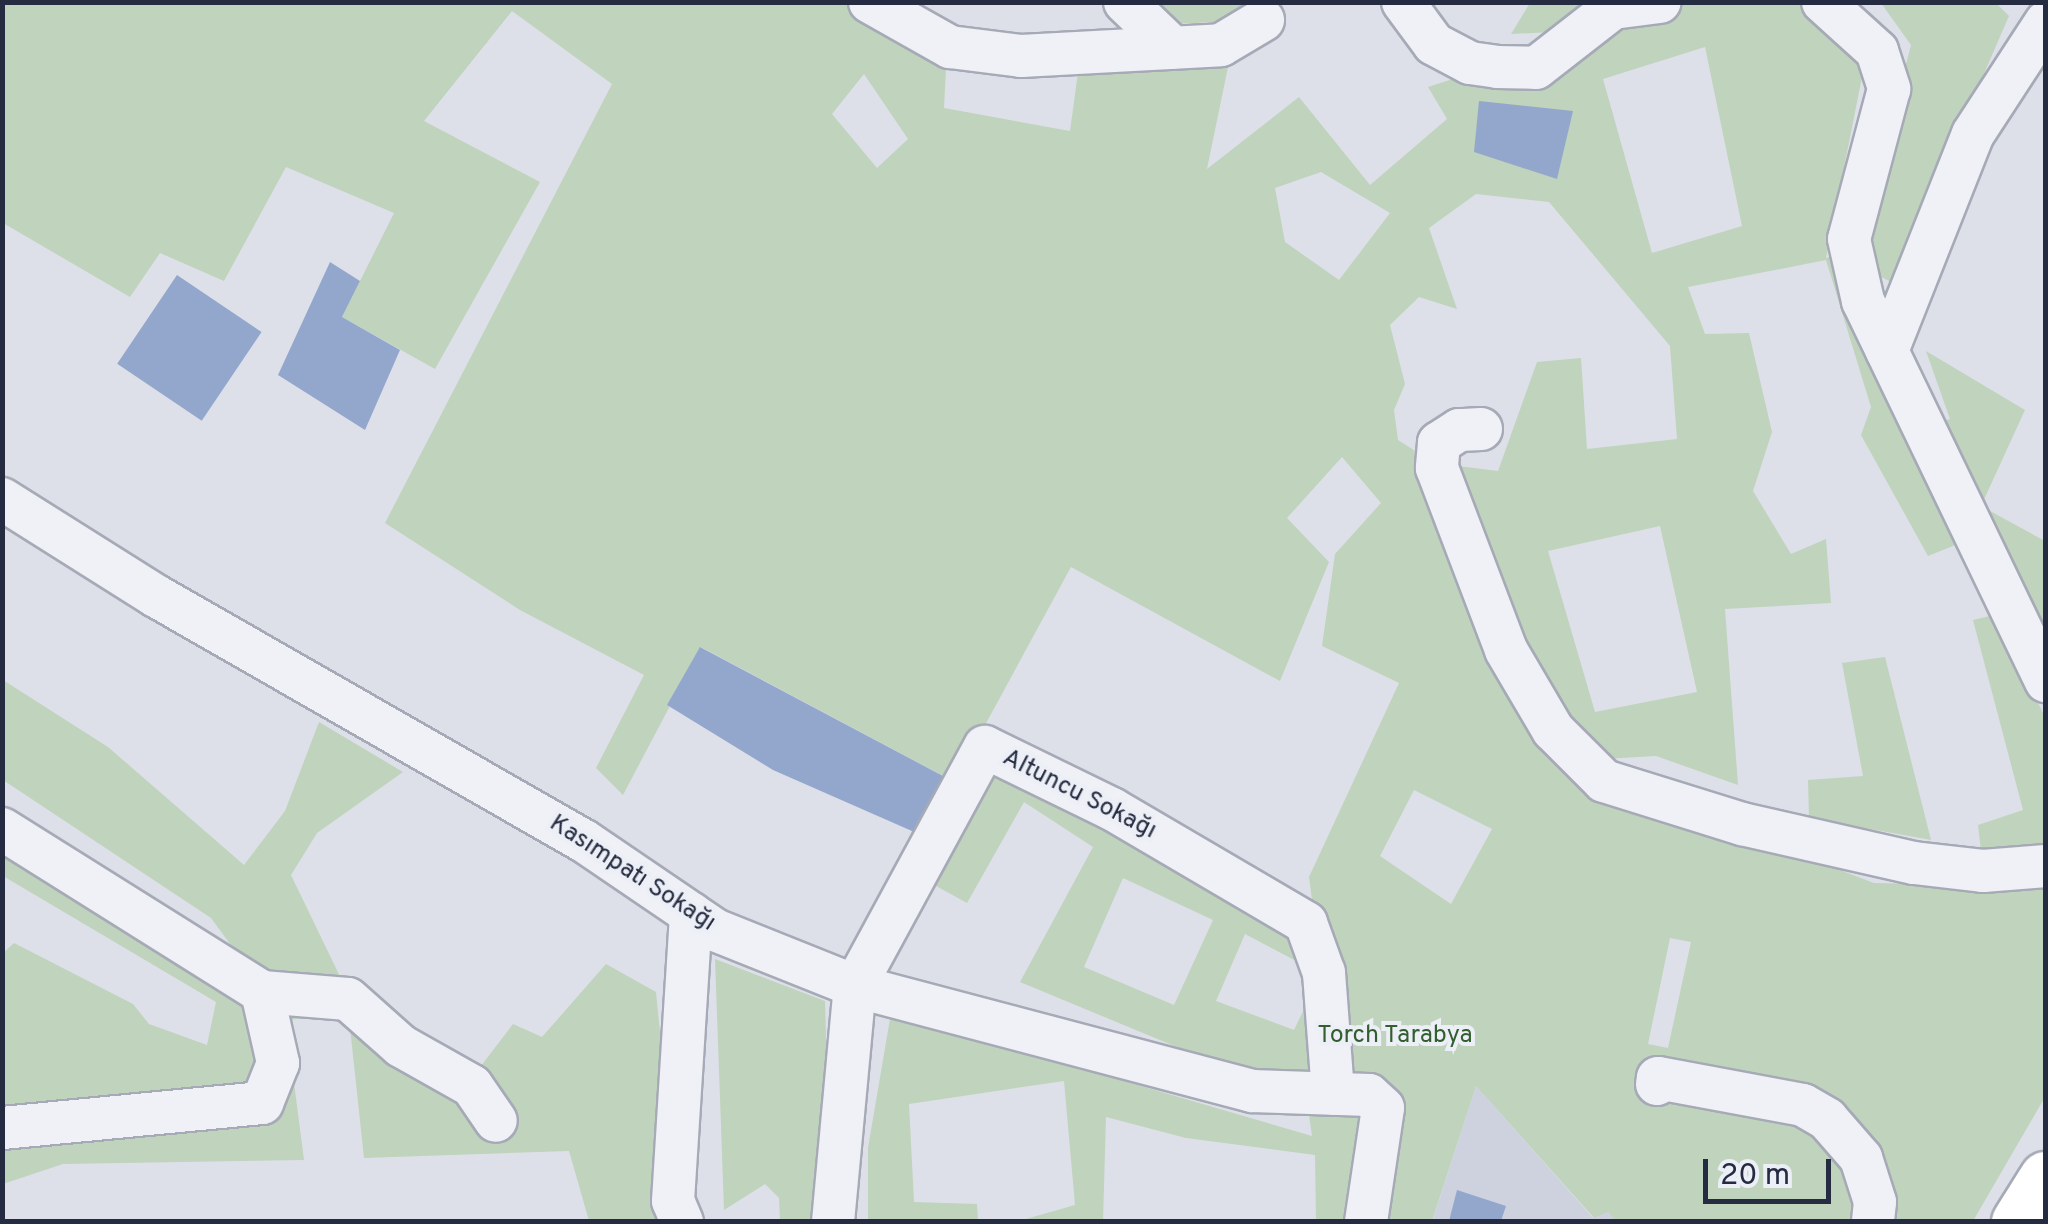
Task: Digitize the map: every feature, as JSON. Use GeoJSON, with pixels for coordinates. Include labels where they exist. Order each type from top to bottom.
{"type":"FeatureCollection","features":[{"type":"Feature","properties":{"kind":"main road"},"geometry":{"type":"LineString","coordinates":[[2019,1222],[2046,1179]]}},
{"type":"Feature","properties":{"kind":"street"},"geometry":{"type":"LineString","coordinates":[[870,2],[950,47],[1021,56],[1221,45],[1264,20]]}},
{"type":"Feature","properties":{"kind":"street"},"geometry":{"type":"LineString","coordinates":[[1125,2],[1174,48]]}},
{"type":"Feature","properties":{"kind":"street"},"geometry":{"type":"LineString","coordinates":[[1403,2],[1434,44],[1470,63],[1536,68],[1611,5],[1660,2]]}},
{"type":"Feature","properties":{"kind":"street"},"geometry":{"type":"LineString","coordinates":[[1823,2],[1877,51],[1888,89],[1849,239],[1863,301],[2046,681]]}},
{"type":"Feature","properties":{"kind":"street"},"geometry":{"type":"LineString","coordinates":[[1887,351],[1973,134],[2046,22]]}},
{"type":"Feature","properties":{"kind":"street"},"geometry":{"type":"LineString","coordinates":[[1480,429],[1459,430],[1439,443],[1437,468],[1506,650],[1552,730],[1604,782],[1742,824],[1914,863],[1983,871],[2046,866]]}},
{"type":"Feature","properties":{"kind":"street","name":"Kasımpatı Sokağı"},"geometry":{"type":"LineString","coordinates":[[2,499],[156,596],[584,841],[691,914],[855,986],[1252,1092],[1369,1095],[1384,1108],[1366,1222]]}},
{"type":"Feature","properties":{"kind":"street","name":"Altuncu Sokağı"},"geometry":{"type":"LineString","coordinates":[[833,1222],[855,986],[984,747],[1112,809],[1306,923],[1324,973],[1333,1094]]}},
{"type":"Feature","properties":{"kind":"street"},"geometry":{"type":"LineString","coordinates":[[2,829],[262,992],[348,999],[401,1046],[472,1086],[496,1121]]}},
{"type":"Feature","properties":{"kind":"street"},"geometry":{"type":"LineString","coordinates":[[682,1222],[673,1201],[691,914]]}},
{"type":"Feature","properties":{"kind":"street"},"geometry":{"type":"LineString","coordinates":[[2,1128],[262,1103],[278,1063],[262,992]]}},
{"type":"Feature","properties":{"kind":"street"},"geometry":{"type":"LineString","coordinates":[[1657,1084],[1658,1078],[1803,1105],[1827,1119],[1861,1158],[1875,1202],[1873,1222]]}},
{"type":"Feature","properties":{"kind":"shaded area","name":"Torch Tarabya"},"geometry":{"type":"Polygon","coordinates":[[[1476,1086],[1593,1218],[1608,1212],[1616,1221],[1432,1222],[1476,1086]]]}},
{"type":"Feature","properties":{"kind":"green space"},"geometry":{"type":"Polygon","coordinates":[[[3,3],[843,3],[947,49],[944,108],[1070,131],[1079,65],[1228,67],[1207,169],[1299,97],[1370,185],[1447,119],[1428,87],[1573,40],[1631,3],[1822,3],[1867,52],[1826,258],[1840,253],[1914,432],[1950,419],[1926,351],[2025,410],[1981,506],[2045,541],[2045,639],[1985,533],[1928,556],[1861,435],[1871,407],[1826,260],[1688,287],[1705,334],[1749,333],[1772,432],[1753,491],[1791,554],[1826,539],[1831,603],[1725,609],[1738,785],[1656,756],[1586,760],[1721,825],[1874,883],[2023,886],[2045,865],[2045,1097],[1973,1221],[1616,1222],[1608,1212],[1594,1218],[1476,1086],[1432,1221],[1316,1221],[1315,1155],[1186,1138],[1106,1117],[1103,1221],[1019,1221],[1075,1205],[1064,1081],[909,1104],[914,1202],[977,1204],[978,1221],[868,1221],[868,1148],[891,1013],[1312,1136],[1307,1101],[1020,982],[1093,847],[1024,802],[967,903],[918,876],[953,781],[701,647],[623,795],[596,768],[644,675],[520,610],[385,523],[612,84],[512,11],[424,121],[540,182],[435,369],[342,317],[394,213],[286,167],[224,281],[160,253],[130,297],[3,223],[3,3]],[[1705,47],[1603,79],[1652,253],[1742,226],[1705,47]],[[864,74],[832,114],[877,168],[908,139],[864,74]],[[1321,172],[1275,188],[1285,242],[1339,280],[1390,213],[1321,172]],[[1476,194],[1429,228],[1457,309],[1419,297],[1390,325],[1405,384],[1394,410],[1398,440],[1434,463],[1498,471],[1537,362],[1581,358],[1587,449],[1677,439],[1670,346],[1549,202],[1476,194]],[[1342,457],[1287,518],[1329,562],[1280,681],[1071,567],[972,749],[1314,915],[1309,877],[1399,683],[1322,646],[1335,554],[1381,503],[1342,457]],[[1660,526],[1548,551],[1595,712],[1697,692],[1660,526]],[[1414,790],[1380,856],[1451,904],[1492,829],[1414,790]],[[1123,878],[1084,967],[1174,1005],[1213,920],[1123,878]],[[1245,934],[1216,1001],[1294,1030],[1321,974],[1245,934]],[[1670,938],[1648,1044],[1668,1048],[1691,942],[1670,938]]]}},
{"type":"Feature","properties":{"kind":"green space"},"geometry":{"type":"Polygon","coordinates":[[[1148,3],[1244,3],[1254,20],[1174,24],[1148,3]]]}},
{"type":"Feature","properties":{"kind":"green space"},"geometry":{"type":"Polygon","coordinates":[[[1530,3],[1591,3],[1553,32],[1511,34],[1530,3]]]}},
{"type":"Feature","properties":{"kind":"green space"},"geometry":{"type":"Polygon","coordinates":[[[1881,3],[1996,3],[2009,16],[1893,283],[1874,273],[1867,212],[1911,45],[1881,3]]]}},
{"type":"Feature","properties":{"kind":"green space"},"geometry":{"type":"Polygon","coordinates":[[[1994,615],[2045,717],[2045,861],[1982,859],[1978,825],[2023,810],[1973,620],[1994,615]]]}},
{"type":"Feature","properties":{"kind":"green space"},"geometry":{"type":"Polygon","coordinates":[[[1885,657],[1931,840],[1809,818],[1808,780],[1863,776],[1842,663],[1885,657]]]}},
{"type":"Feature","properties":{"kind":"green space"},"geometry":{"type":"Polygon","coordinates":[[[3,680],[108,747],[244,865],[285,811],[319,722],[403,772],[317,833],[291,875],[346,989],[445,1060],[481,1066],[513,1024],[542,1037],[606,964],[656,992],[679,1221],[589,1221],[569,1151],[364,1158],[348,1009],[286,1021],[304,1160],[63,1164],[3,1184],[2,954],[14,943],[133,1004],[149,1024],[207,1045],[216,1002],[3,876],[2,823],[252,974],[211,918],[3,780],[3,680]]]}},
{"type":"Feature","properties":{"kind":"green space"},"geometry":{"type":"Polygon","coordinates":[[[715,959],[825,1001],[831,1221],[780,1221],[779,1198],[765,1184],[724,1210],[715,959]]]}},
{"type":"Feature","properties":{"kind":"water"},"geometry":{"type":"Polygon","coordinates":[[[1479,101],[1573,111],[1557,179],[1474,152],[1479,101]]]}},
{"type":"Feature","properties":{"kind":"water"},"geometry":{"type":"Polygon","coordinates":[[[330,262],[360,281],[342,317],[400,350],[365,430],[278,375],[330,262]]]}},
{"type":"Feature","properties":{"kind":"water"},"geometry":{"type":"Polygon","coordinates":[[[177,275],[262,332],[202,421],[117,364],[177,275]]]}},
{"type":"Feature","properties":{"kind":"water"},"geometry":{"type":"Polygon","coordinates":[[[700,647],[943,776],[921,835],[773,770],[667,705],[700,647]]]}},
{"type":"Feature","properties":{"kind":"water"},"geometry":{"type":"Polygon","coordinates":[[[1457,1190],[1506,1206],[1501,1221],[1449,1221],[1457,1190]]]}}]}
